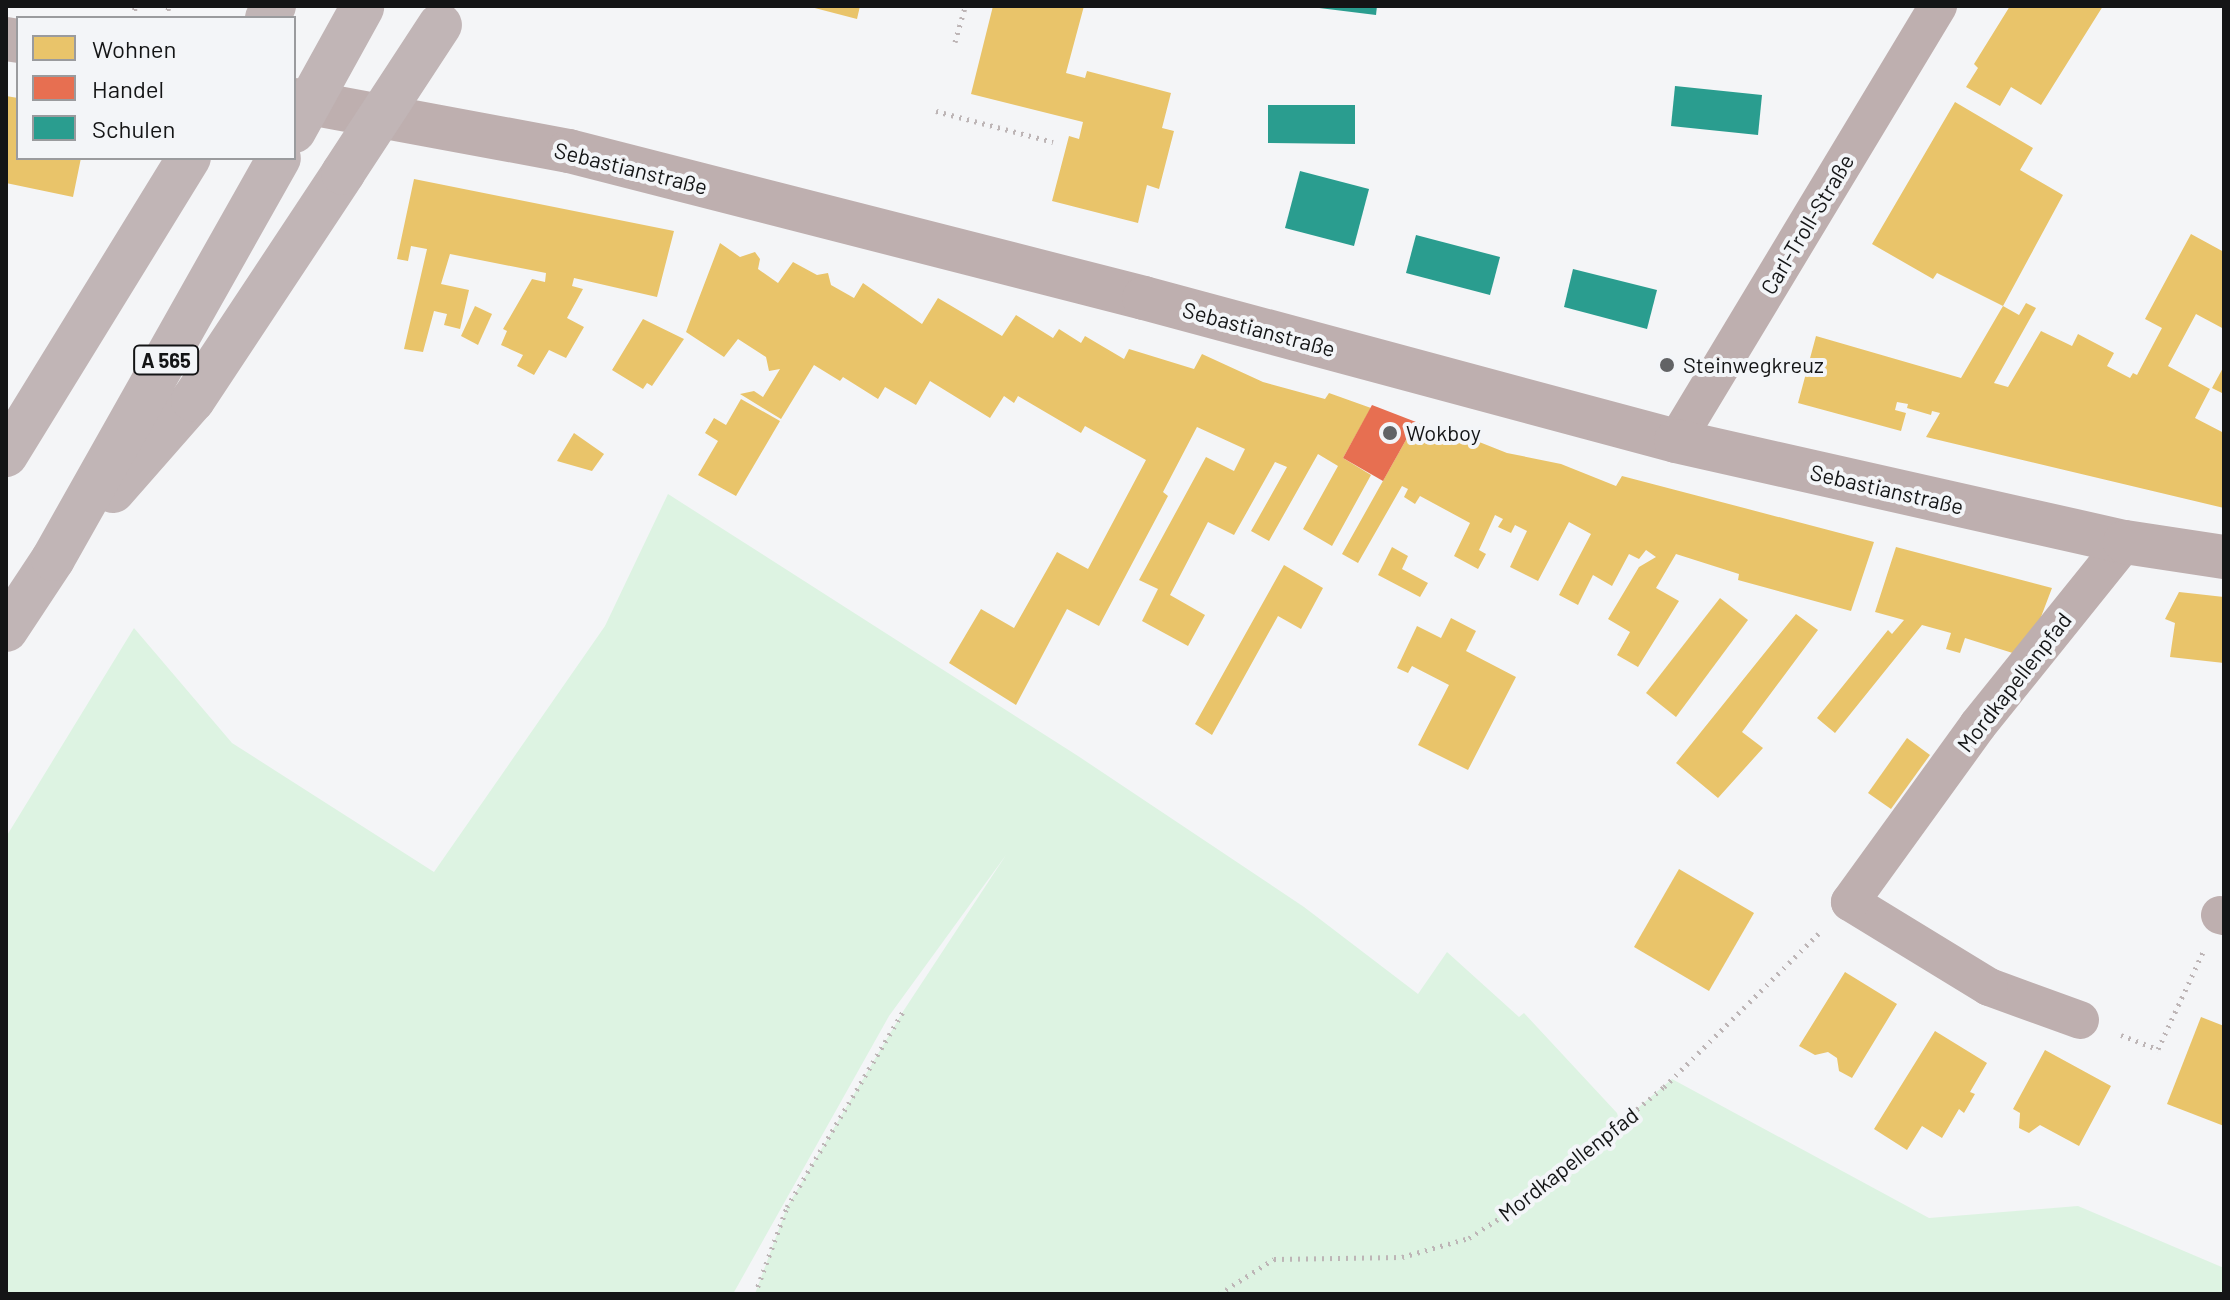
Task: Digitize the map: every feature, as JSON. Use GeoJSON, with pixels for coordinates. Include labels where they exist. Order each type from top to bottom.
{"type":"FeatureCollection","features":[{"type":"Feature","properties":{"kind":"highway","name":"A 565"},"geometry":{"type":"LineString","coordinates":[[296,127],[363,7]]}},
{"type":"Feature","properties":{"kind":"highway"},"geometry":{"type":"LineString","coordinates":[[53,559],[193,400],[446,15]]}},
{"type":"Feature","properties":{"kind":"highway"},"geometry":{"type":"LineString","coordinates":[[6,455],[188,160]]}},
{"type":"Feature","properties":{"kind":"highway","name":"A 565"},"geometry":{"type":"LineString","coordinates":[[6,630],[53,559],[278,160]]}},
{"type":"Feature","properties":{"kind":"street","name":"Carl-Troll-Straße"},"geometry":{"type":"LineString","coordinates":[[1676,441],[1938,6]]}},
{"type":"Feature","properties":{"kind":"street","name":"Sebastianstraße"},"geometry":{"type":"LineString","coordinates":[[296,100],[569,151],[1144,298],[1676,441],[2125,542],[2224,557]]}},
{"type":"Feature","properties":{"kind":"street","name":"Mordkapellenpfad"},"geometry":{"type":"LineString","coordinates":[[1850,902],[1978,725],[2125,542]]}},
{"type":"Feature","properties":{"kind":"street"},"geometry":{"type":"LineString","coordinates":[[1850,902],[1989,987],[2080,1020]]}},
{"type":"Feature","properties":{"kind":"path"},"geometry":{"type":"LineString","coordinates":[[955,42],[965,6]]}},
{"type":"Feature","properties":{"kind":"path"},"geometry":{"type":"LineString","coordinates":[[936,111],[1053,142]]}},
{"type":"Feature","properties":{"kind":"path","name":"Mordkapellenpfad"},"geometry":{"type":"LineString","coordinates":[[1219,1294],[1274,1259],[1402,1257],[1469,1238],[1526,1201],[1664,1087],[1850,902]]}},
{"type":"Feature","properties":{"kind":"path"},"geometry":{"type":"LineString","coordinates":[[2080,1020],[2158,1049],[2222,915]]}},
{"type":"Feature","properties":{"kind":"path"},"geometry":{"type":"LineString","coordinates":[[755,1294],[787,1207],[904,1010]]}},
{"type":"Feature","properties":{"kind":"green space"},"geometry":{"type":"Polygon","coordinates":[[[668,494],[1078,756],[1304,907],[1418,994],[1447,952],[1519,1017],[1524,1013],[1617,1113],[1620,1123],[1672,1079],[1929,1218],[2078,1206],[2224,1268],[2224,1294],[755,1294],[787,1207],[904,1010],[1006,855],[889,1016],[733,1294],[6,1294],[6,837],[134,628],[232,743],[434,872],[605,626],[668,494]]]}},
{"type":"Feature","properties":{"kind":"building: Wohnen"},"geometry":{"type":"Polygon","coordinates":[[[807,6],[860,6],[857,19],[807,6]]]}},
{"type":"Feature","properties":{"kind":"building: Wohnen"},"geometry":{"type":"Polygon","coordinates":[[[993,6],[1084,6],[1066,73],[1085,78],[1087,71],[1171,93],[1162,128],[1174,131],[1159,189],[1147,185],[1138,223],[1052,201],[1069,136],[1079,139],[1083,122],[971,94],[993,6]]]}},
{"type":"Feature","properties":{"kind":"building: Wohnen"},"geometry":{"type":"Polygon","coordinates":[[[2010,6],[2103,6],[2041,105],[2011,87],[2000,106],[1966,87],[1978,68],[1974,64],[2010,6]]]}},
{"type":"Feature","properties":{"kind":"building: Wohnen"},"geometry":{"type":"Polygon","coordinates":[[[6,96],[16,98],[16,160],[81,160],[73,197],[6,183],[6,96]]]}},
{"type":"Feature","properties":{"kind":"building: Wohnen"},"geometry":{"type":"Polygon","coordinates":[[[1955,102],[2033,148],[2020,170],[2063,195],[2003,306],[1937,273],[1933,279],[1872,244],[1955,102]]]}},
{"type":"Feature","properties":{"kind":"building: Wohnen"},"geometry":{"type":"Polygon","coordinates":[[[414,179],[674,231],[657,297],[574,278],[572,286],[583,289],[567,318],[584,327],[566,358],[549,350],[534,375],[517,366],[523,355],[501,345],[507,331],[503,329],[532,279],[545,282],[546,273],[450,254],[441,284],[469,290],[460,329],[444,325],[447,314],[434,311],[423,352],[404,349],[427,249],[411,246],[408,261],[397,259],[414,179]]]}},
{"type":"Feature","properties":{"kind":"building: Wohnen"},"geometry":{"type":"Polygon","coordinates":[[[2191,234],[2224,252],[2224,329],[2196,314],[2168,366],[2210,389],[2195,418],[2224,433],[2224,508],[1926,437],[1940,413],[1932,411],[1931,415],[1907,408],[1908,404],[1897,402],[1895,410],[1906,413],[1901,431],[1798,403],[1816,336],[1961,378],[2003,306],[2019,315],[2026,303],[2036,308],[1994,383],[2008,387],[2041,331],[2072,346],[2078,334],[2114,353],[2107,366],[2130,378],[2133,373],[2137,375],[2162,328],[2145,319],[2191,234]]]}},
{"type":"Feature","properties":{"kind":"building: Wohnen"},"geometry":{"type":"Polygon","coordinates":[[[720,243],[740,257],[755,252],[760,259],[758,269],[778,283],[793,262],[817,275],[828,273],[831,285],[854,298],[863,283],[922,324],[938,298],[1002,336],[1016,315],[1053,338],[1059,329],[1081,343],[1085,336],[1124,359],[1129,349],[1194,369],[1202,354],[1263,382],[1325,399],[1329,393],[1371,408],[1343,458],[1371,475],[1332,546],[1303,529],[1338,466],[1318,454],[1269,541],[1251,531],[1287,467],[1275,462],[1234,535],[1208,522],[1170,595],[1205,615],[1188,646],[1142,621],[1158,589],[1139,580],[1206,457],[1234,471],[1245,449],[1197,427],[1163,492],[1168,496],[1099,626],[1067,609],[1016,705],[949,663],[981,609],[1014,628],[1057,552],[1088,569],[1146,460],[1085,426],[1081,433],[1018,396],[1014,403],[1004,396],[990,418],[930,381],[916,405],[885,387],[878,399],[843,377],[840,381],[814,365],[781,419],[740,394],[754,391],[763,397],[780,369],[769,371],[766,357],[738,339],[724,357],[686,332],[720,243]]]}},
{"type":"Feature","properties":{"kind":"building: Wohnen"},"geometry":{"type":"Polygon","coordinates":[[[475,306],[492,314],[478,345],[461,336],[475,306]]]}},
{"type":"Feature","properties":{"kind":"building: Wohnen"},"geometry":{"type":"Polygon","coordinates":[[[643,319],[684,339],[652,386],[647,383],[643,389],[612,370],[643,319]]]}},
{"type":"Feature","properties":{"kind":"building: Wohnen"},"geometry":{"type":"Polygon","coordinates":[[[2224,366],[2224,394],[2212,388],[2224,366]]]}},
{"type":"Feature","properties":{"kind":"building: Wohnen"},"geometry":{"type":"Polygon","coordinates":[[[741,399],[780,421],[736,496],[698,475],[718,441],[705,433],[714,418],[726,425],[741,399]]]}},
{"type":"Feature","properties":{"kind":"building: Wohnen"},"geometry":{"type":"Polygon","coordinates":[[[1416,422],[1452,436],[1454,432],[1507,453],[1561,464],[1616,486],[1622,476],[1874,542],[1851,611],[1738,580],[1739,574],[1676,554],[1656,588],[1679,601],[1638,667],[1617,655],[1630,632],[1608,619],[1639,567],[1656,557],[1646,550],[1639,559],[1629,554],[1612,586],[1593,575],[1578,605],[1559,595],[1591,534],[1569,522],[1538,581],[1510,567],[1527,531],[1515,525],[1511,533],[1498,527],[1503,519],[1495,515],[1479,550],[1486,554],[1478,569],[1454,556],[1470,523],[1420,496],[1415,504],[1404,497],[1408,489],[1402,486],[1358,563],[1342,554],[1416,422]]]}},
{"type":"Feature","properties":{"kind":"building: Wohnen"},"geometry":{"type":"Polygon","coordinates":[[[574,433],[604,454],[592,471],[557,461],[574,433]]]}},
{"type":"Feature","properties":{"kind":"building: Wohnen"},"geometry":{"type":"Polygon","coordinates":[[[1392,547],[1408,556],[1402,569],[1428,583],[1420,597],[1378,575],[1392,547]]]}},
{"type":"Feature","properties":{"kind":"building: Wohnen"},"geometry":{"type":"Polygon","coordinates":[[[1896,547],[2052,588],[2033,638],[2019,655],[1965,638],[1960,653],[1946,649],[1951,633],[1922,625],[1835,733],[1817,718],[1888,630],[1892,634],[1904,620],[1875,612],[1896,547]]]}},
{"type":"Feature","properties":{"kind":"building: Wohnen"},"geometry":{"type":"Polygon","coordinates":[[[1284,565],[1323,588],[1301,629],[1278,616],[1212,735],[1195,724],[1284,565]]]}},
{"type":"Feature","properties":{"kind":"building: Wohnen"},"geometry":{"type":"Polygon","coordinates":[[[2179,592],[2224,597],[2224,663],[2170,657],[2175,623],[2165,619],[2179,592]]]}},
{"type":"Feature","properties":{"kind":"building: Wohnen"},"geometry":{"type":"Polygon","coordinates":[[[1720,598],[1748,620],[1676,717],[1646,693],[1720,598]]]}},
{"type":"Feature","properties":{"kind":"building: Wohnen"},"geometry":{"type":"Polygon","coordinates":[[[1796,614],[1818,630],[1742,732],[1763,748],[1718,798],[1676,763],[1796,614]]]}},
{"type":"Feature","properties":{"kind":"building: Wohnen"},"geometry":{"type":"Polygon","coordinates":[[[1451,618],[1476,631],[1466,651],[1516,677],[1468,770],[1418,745],[1449,685],[1412,666],[1408,673],[1397,668],[1417,626],[1441,638],[1451,618]]]}},
{"type":"Feature","properties":{"kind":"building: Wohnen"},"geometry":{"type":"Polygon","coordinates":[[[1907,738],[1930,755],[1891,809],[1868,793],[1907,738]]]}},
{"type":"Feature","properties":{"kind":"building: Wohnen"},"geometry":{"type":"Polygon","coordinates":[[[1679,869],[1754,913],[1709,991],[1634,947],[1679,869]]]}},
{"type":"Feature","properties":{"kind":"building: Wohnen"},"geometry":{"type":"Polygon","coordinates":[[[1845,972],[1897,1004],[1852,1078],[1839,1071],[1837,1058],[1828,1052],[1815,1055],[1799,1046],[1845,972]]]}},
{"type":"Feature","properties":{"kind":"building: Wohnen"},"geometry":{"type":"Polygon","coordinates":[[[2201,1017],[2224,1026],[2224,1126],[2167,1104],[2201,1017]]]}},
{"type":"Feature","properties":{"kind":"building: Wohnen"},"geometry":{"type":"Polygon","coordinates":[[[1935,1031],[1987,1063],[1970,1092],[1975,1094],[1964,1113],[1959,1109],[1942,1138],[1922,1126],[1907,1150],[1874,1129],[1935,1031]]]}},
{"type":"Feature","properties":{"kind":"building: Wohnen"},"geometry":{"type":"Polygon","coordinates":[[[2045,1050],[2111,1086],[2079,1146],[2040,1125],[2029,1133],[2019,1128],[2020,1113],[2013,1109],[2045,1050]]]}},
{"type":"Feature","properties":{"kind":"building: Handel"},"geometry":{"type":"Polygon","coordinates":[[[1372,405],[1416,422],[1383,481],[1343,458],[1372,405]]]}},
{"type":"Feature","properties":{"kind":"building: Schulen"},"geometry":{"type":"Polygon","coordinates":[[[1303,6],[1377,6],[1376,15],[1303,6]]]}},
{"type":"Feature","properties":{"kind":"building: Schulen"},"geometry":{"type":"Polygon","coordinates":[[[1675,86],[1762,95],[1758,135],[1671,126],[1675,86]]]}},
{"type":"Feature","properties":{"kind":"building: Schulen"},"geometry":{"type":"Polygon","coordinates":[[[1268,105],[1355,105],[1355,144],[1268,143],[1268,105]]]}},
{"type":"Feature","properties":{"kind":"building: Schulen"},"geometry":{"type":"Polygon","coordinates":[[[1300,171],[1369,189],[1354,246],[1285,228],[1300,171]]]}},
{"type":"Feature","properties":{"kind":"building: Schulen"},"geometry":{"type":"Polygon","coordinates":[[[1416,235],[1500,257],[1490,295],[1406,273],[1416,235]]]}},
{"type":"Feature","properties":{"kind":"building: Schulen"},"geometry":{"type":"Polygon","coordinates":[[[1573,269],[1657,290],[1647,329],[1564,307],[1573,269]]]}},
{"type":"Feature","properties":{"kind":"place","name":"Steinwegkreuz"},"geometry":{"type":"Point","coordinates":[1667,365]}},
{"type":"Feature","properties":{"kind":"place","name":"Wokboy"},"geometry":{"type":"Point","coordinates":[1390,433]}}]}
